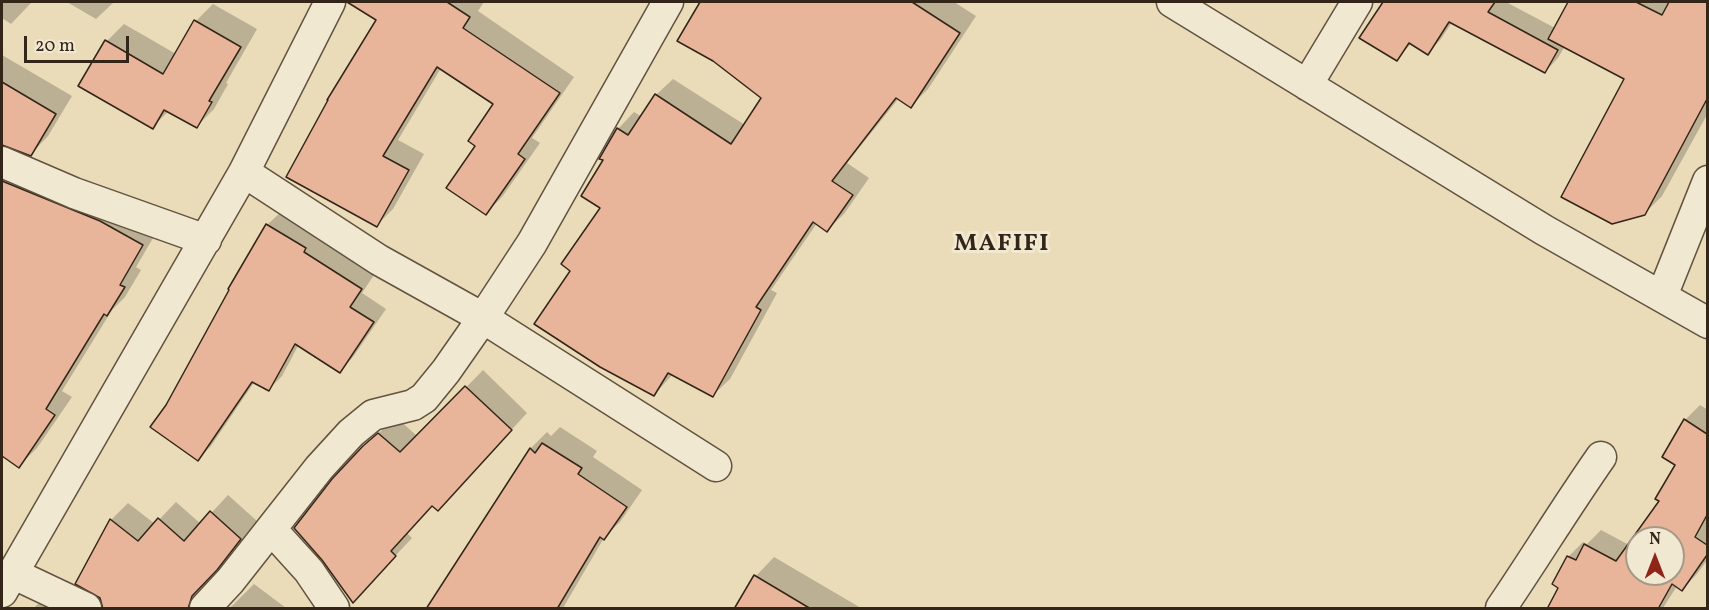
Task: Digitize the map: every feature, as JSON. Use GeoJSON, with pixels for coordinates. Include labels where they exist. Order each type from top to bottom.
{"type":"FeatureCollection","features":[{"type":"Feature","properties":{"kind":"street"},"geometry":{"type":"LineString","coordinates":[[86,609],[7,582],[244,172],[330,2]]}},
{"type":"Feature","properties":{"kind":"street"},"geometry":{"type":"LineString","coordinates":[[205,609],[351,433],[373,415],[412,405],[424,398],[446,371],[532,243],[668,2]]}},
{"type":"Feature","properties":{"kind":"street"},"geometry":{"type":"LineString","coordinates":[[1172,2],[1544,230],[1707,323]]}},
{"type":"Feature","properties":{"kind":"street"},"geometry":{"type":"LineString","coordinates":[[1307,85],[1357,2]]}},
{"type":"Feature","properties":{"kind":"street"},"geometry":{"type":"LineString","coordinates":[[2,162],[74,193],[206,240]]}},
{"type":"Feature","properties":{"kind":"street"},"geometry":{"type":"LineString","coordinates":[[244,172],[379,260],[483,318],[716,466]]}},
{"type":"Feature","properties":{"kind":"street"},"geometry":{"type":"LineString","coordinates":[[1662,296],[1707,181]]}},
{"type":"Feature","properties":{"kind":"street"},"geometry":{"type":"LineString","coordinates":[[1501,609],[1601,457]]}},
{"type":"Feature","properties":{"kind":"street"},"geometry":{"type":"LineString","coordinates":[[271,530],[309,571],[334,609]]}},
{"type":"Feature","properties":{"kind":"building"},"geometry":{"type":"Polygon","coordinates":[[[347,2],[447,2],[470,17],[463,28],[560,93],[518,154],[525,159],[486,215],[446,188],[475,146],[468,141],[493,104],[437,67],[383,156],[409,170],[377,227],[286,177],[327,100],[376,20],[347,2]]]}},
{"type":"Feature","properties":{"kind":"building"},"geometry":{"type":"Polygon","coordinates":[[[700,2],[912,2],[960,33],[911,108],[896,98],[832,181],[853,195],[827,232],[813,222],[756,307],[761,310],[713,397],[668,373],[654,396],[600,367],[534,324],[570,271],[561,264],[600,208],[581,196],[603,160],[599,159],[617,128],[628,135],[655,94],[731,144],[761,98],[713,61],[677,41],[700,2]]]}},
{"type":"Feature","properties":{"kind":"building"},"geometry":{"type":"Polygon","coordinates":[[[1383,2],[1495,2],[1488,12],[1558,50],[1545,73],[1449,22],[1428,55],[1409,43],[1397,61],[1359,38],[1383,2]]]}},
{"type":"Feature","properties":{"kind":"building"},"geometry":{"type":"Polygon","coordinates":[[[1568,2],[1636,2],[1662,15],[1669,2],[1707,2],[1707,99],[1645,215],[1612,224],[1561,197],[1624,79],[1548,39],[1568,2]]]}},
{"type":"Feature","properties":{"kind":"building"},"geometry":{"type":"Polygon","coordinates":[[[194,20],[241,47],[209,101],[212,102],[197,128],[164,110],[153,129],[78,86],[105,40],[163,74],[194,20]]]}},
{"type":"Feature","properties":{"kind":"building"},"geometry":{"type":"Polygon","coordinates":[[[2,82],[56,114],[31,156],[2,145],[2,82]]]}},
{"type":"Feature","properties":{"kind":"building"},"geometry":{"type":"Polygon","coordinates":[[[2,181],[100,221],[143,245],[120,285],[125,287],[107,316],[104,314],[46,409],[55,415],[19,468],[2,456],[2,181]]]}},
{"type":"Feature","properties":{"kind":"building"},"geometry":{"type":"Polygon","coordinates":[[[266,224],[306,248],[304,252],[362,289],[350,307],[374,322],[340,373],[295,344],[269,391],[252,382],[198,461],[150,427],[166,405],[228,289],[266,224]]]}},
{"type":"Feature","properties":{"kind":"building"},"geometry":{"type":"Polygon","coordinates":[[[465,386],[512,430],[438,511],[432,506],[391,551],[396,556],[353,603],[322,560],[294,528],[332,479],[378,433],[400,452],[465,386]]]}},
{"type":"Feature","properties":{"kind":"building"},"geometry":{"type":"Polygon","coordinates":[[[1684,419],[1707,434],[1707,515],[1695,537],[1707,545],[1707,555],[1682,591],[1675,586],[1685,586],[1685,526],[1641,526],[1659,501],[1655,499],[1675,465],[1662,457],[1684,419]]]}},
{"type":"Feature","properties":{"kind":"building"},"geometry":{"type":"Polygon","coordinates":[[[542,443],[582,468],[578,474],[627,507],[604,540],[600,537],[557,609],[426,609],[530,448],[535,453],[542,443]]]}},
{"type":"Feature","properties":{"kind":"building"},"geometry":{"type":"Polygon","coordinates":[[[210,511],[241,539],[217,570],[192,596],[188,609],[103,609],[100,598],[75,584],[110,519],[138,541],[158,518],[184,541],[210,511]]]}},
{"type":"Feature","properties":{"kind":"building"},"geometry":{"type":"Polygon","coordinates":[[[1584,544],[1616,561],[1625,548],[1625,586],[1671,586],[1658,609],[1547,609],[1558,588],[1552,584],[1567,556],[1576,560],[1584,544]]]}},
{"type":"Feature","properties":{"kind":"building"},"geometry":{"type":"Polygon","coordinates":[[[754,575],[811,609],[734,609],[754,575]]]}},
{"type":"Feature","properties":{"kind":"district","name":"MAFIFI"},"geometry":{"type":"Point","coordinates":[1002,246]}}]}
